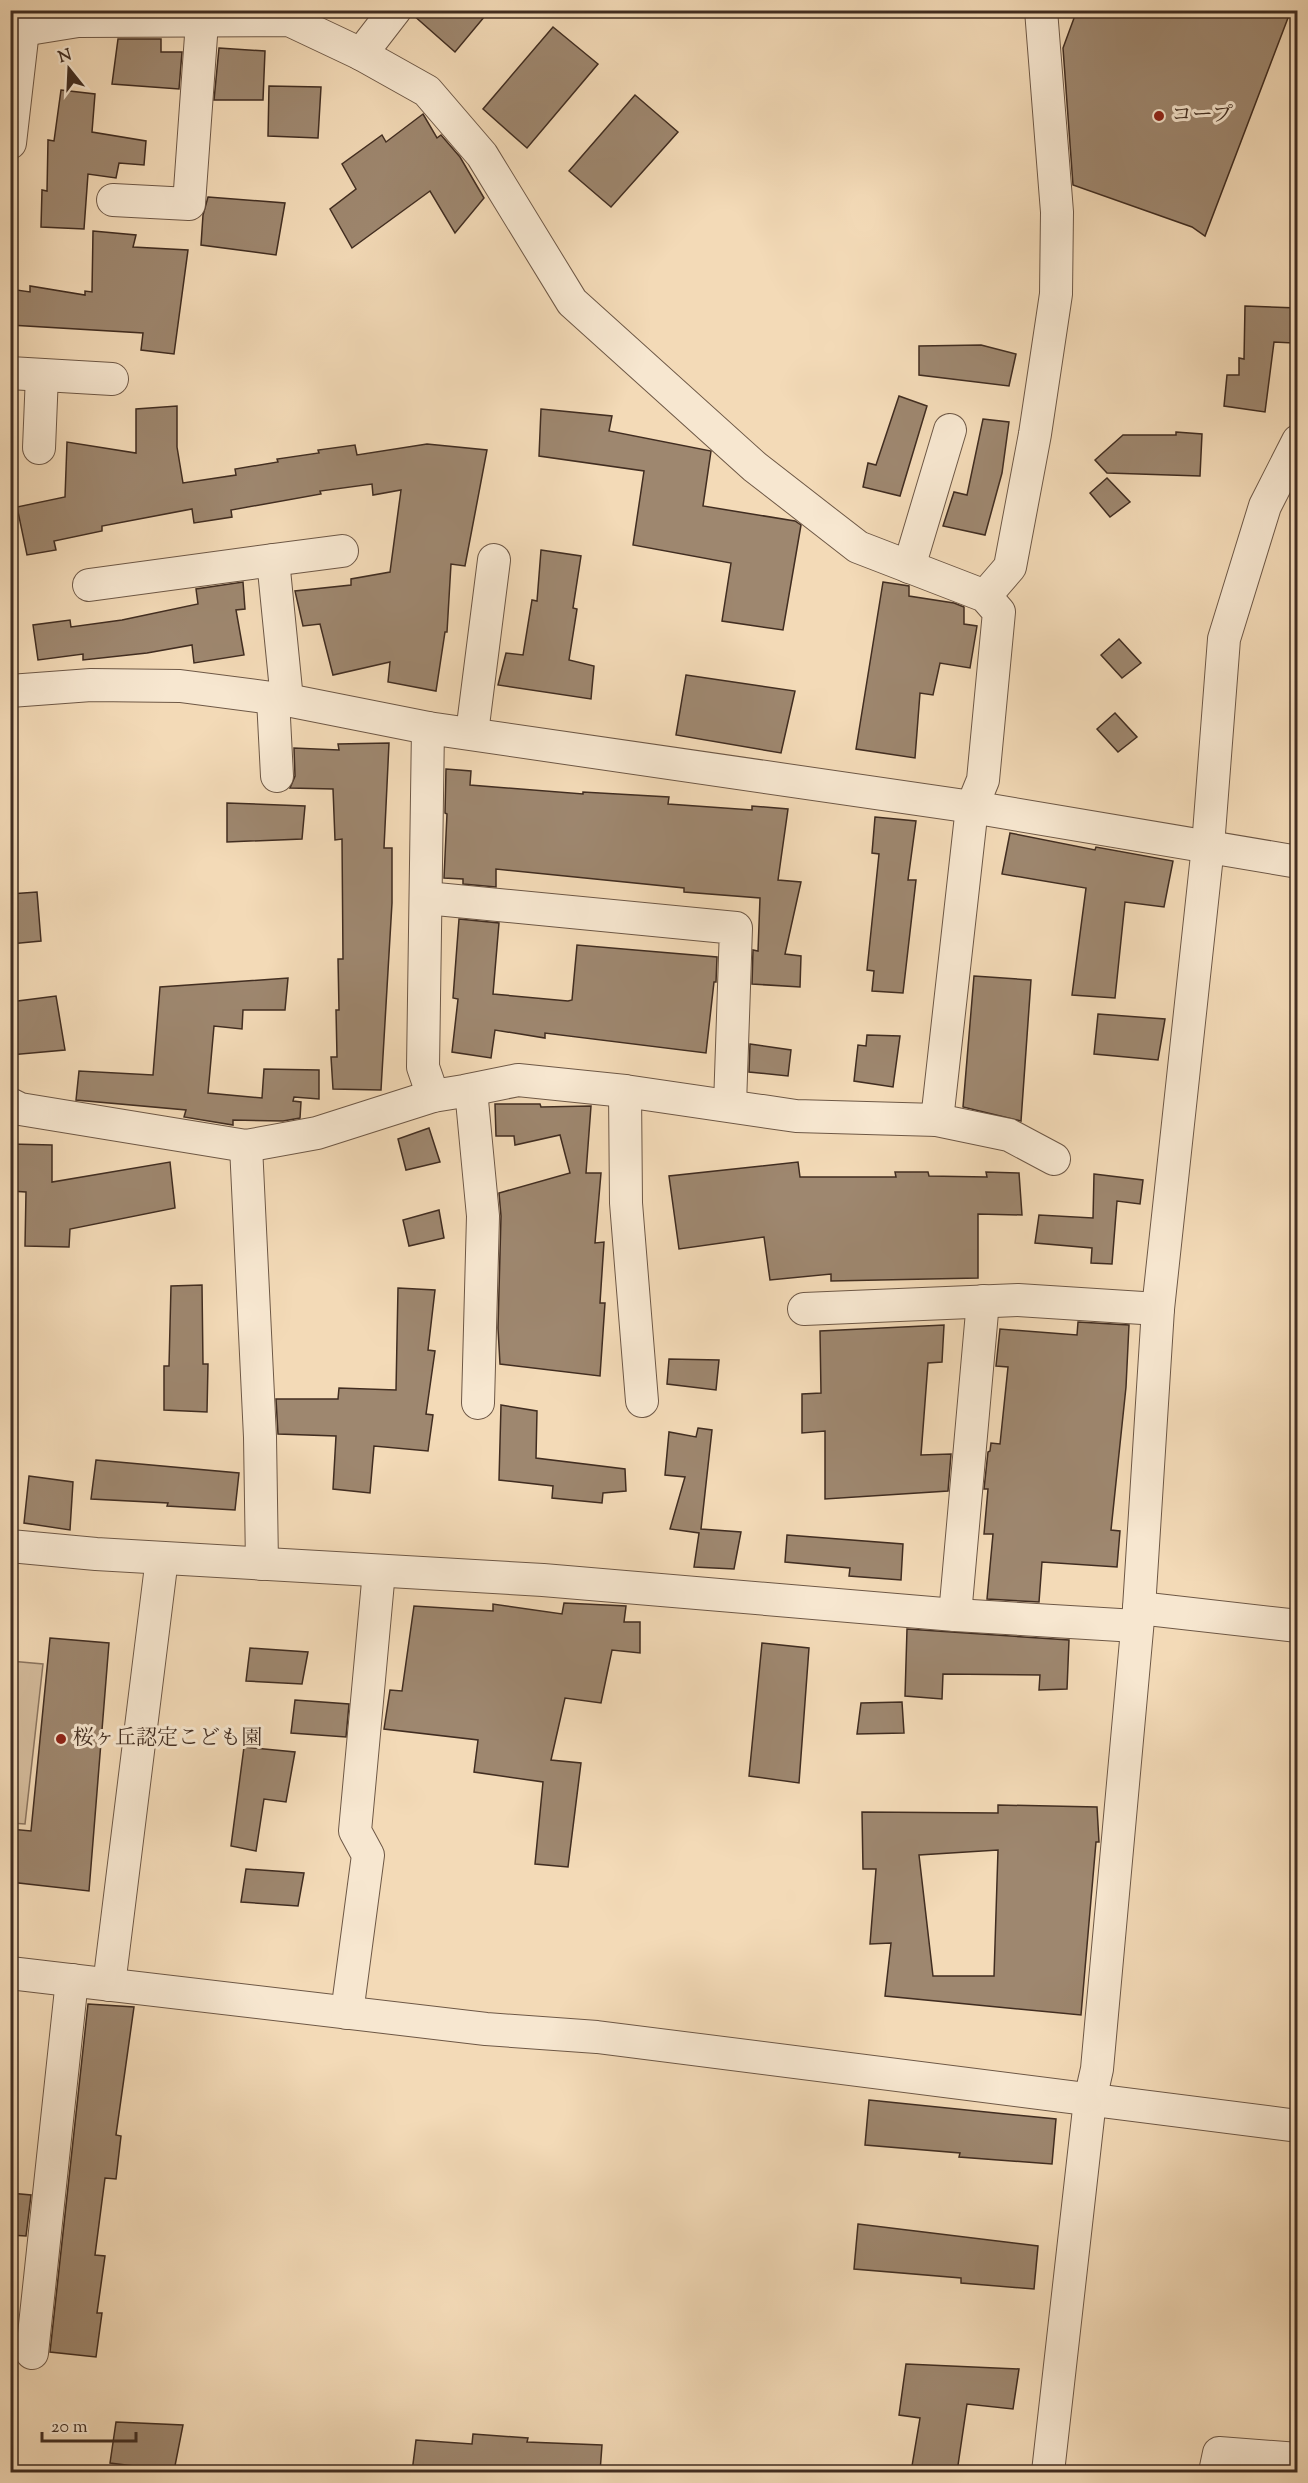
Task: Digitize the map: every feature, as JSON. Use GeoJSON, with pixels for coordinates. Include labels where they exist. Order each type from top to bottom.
{"type":"FeatureCollection","features":[{"type":"Feature","properties":{"kind":"street"},"geometry":{"type":"LineString","coordinates":[[361,54],[394,10]]}},
{"type":"Feature","properties":{"kind":"street"},"geometry":{"type":"LineString","coordinates":[[985,596],[1010,567],[1035,434],[1056,294],[1057,212],[1041,10]]}},
{"type":"Feature","properties":{"kind":"street"},"geometry":{"type":"LineString","coordinates":[[10,143],[17,31],[78,21],[289,20],[361,54],[427,91],[482,155],[572,302],[755,467],[858,547],[985,596],[999,612],[983,780],[972,807],[937,1120]]}},
{"type":"Feature","properties":{"kind":"street"},"geometry":{"type":"LineString","coordinates":[[113,200],[189,204],[202,22]]}},
{"type":"Feature","properties":{"kind":"street"},"geometry":{"type":"LineString","coordinates":[[10,373],[112,379]]}},
{"type":"Feature","properties":{"kind":"street"},"geometry":{"type":"LineString","coordinates":[[39,448],[42,375]]}},
{"type":"Feature","properties":{"kind":"street"},"geometry":{"type":"LineString","coordinates":[[909,567],[950,430]]}},
{"type":"Feature","properties":{"kind":"street"},"geometry":{"type":"LineString","coordinates":[[1048,2472],[1090,2100],[1097,2069],[1137,1617],[1158,1309],[1208,846],[1224,639],[1265,506],[1298,441]]}},
{"type":"Feature","properties":{"kind":"street"},"geometry":{"type":"LineString","coordinates":[[89,585],[342,550]]}},
{"type":"Feature","properties":{"kind":"street"},"geometry":{"type":"LineString","coordinates":[[273,560],[280,699],[276,776]]}},
{"type":"Feature","properties":{"kind":"street"},"geometry":{"type":"LineString","coordinates":[[471,733],[494,560]]}},
{"type":"Feature","properties":{"kind":"street"},"geometry":{"type":"LineString","coordinates":[[10,691],[91,685],[180,686],[280,699],[428,728],[972,807],[1298,862]]}},
{"type":"Feature","properties":{"kind":"street"},"geometry":{"type":"LineString","coordinates":[[428,728],[423,1067],[433,1096]]}},
{"type":"Feature","properties":{"kind":"street"},"geometry":{"type":"LineString","coordinates":[[426,898],[736,928],[730,1105]]}},
{"type":"Feature","properties":{"kind":"street"},"geometry":{"type":"LineString","coordinates":[[10,1104],[20,1109],[246,1146],[317,1133],[433,1096],[518,1080],[625,1091],[796,1116],[937,1120],[1009,1135],[1054,1159]]}},
{"type":"Feature","properties":{"kind":"street"},"geometry":{"type":"LineString","coordinates":[[471,1090],[483,1216],[478,1403]]}},
{"type":"Feature","properties":{"kind":"street"},"geometry":{"type":"LineString","coordinates":[[625,1091],[626,1203],[642,1401]]}},
{"type":"Feature","properties":{"kind":"street"},"geometry":{"type":"LineString","coordinates":[[246,1146],[260,1437],[262,1564]]}},
{"type":"Feature","properties":{"kind":"street"},"geometry":{"type":"LineString","coordinates":[[804,1309],[1018,1300],[1158,1309]]}},
{"type":"Feature","properties":{"kind":"street"},"geometry":{"type":"LineString","coordinates":[[956,1615],[983,1301]]}},
{"type":"Feature","properties":{"kind":"street"},"geometry":{"type":"LineString","coordinates":[[10,1546],[162,1558],[543,1580],[956,1615],[1137,1617],[1298,1626]]}},
{"type":"Feature","properties":{"kind":"street"},"geometry":{"type":"LineString","coordinates":[[109,1985],[162,1558]]}},
{"type":"Feature","properties":{"kind":"street"},"geometry":{"type":"LineString","coordinates":[[347,2013],[368,1856],[354,1831],[379,1571]]}},
{"type":"Feature","properties":{"kind":"street"},"geometry":{"type":"LineString","coordinates":[[10,1972],[486,2030],[597,2037],[1298,2126]]}},
{"type":"Feature","properties":{"kind":"street"},"geometry":{"type":"LineString","coordinates":[[32,2353],[72,1980]]}},
{"type":"Feature","properties":{"kind":"street"},"geometry":{"type":"LineString","coordinates":[[1215,2472],[1219,2453],[1298,2459]]}},
{"type":"Feature","properties":{"kind":"shaded area"},"geometry":{"type":"Polygon","coordinates":[[[10,1661],[43,1664],[25,1824],[11,1823],[10,1661]]]}},
{"type":"Feature","properties":{"kind":"building"},"geometry":{"type":"Polygon","coordinates":[[[413,10],[490,10],[455,52],[412,14],[413,10]]]}},
{"type":"Feature","properties":{"kind":"building","name":"コープ"},"geometry":{"type":"Polygon","coordinates":[[[1077,10],[1291,10],[1205,236],[1192,227],[1073,185],[1063,48],[1077,10]]]}},
{"type":"Feature","properties":{"kind":"building"},"geometry":{"type":"Polygon","coordinates":[[[553,27],[598,64],[527,148],[483,109],[553,27]]]}},
{"type":"Feature","properties":{"kind":"building"},"geometry":{"type":"Polygon","coordinates":[[[118,39],[161,39],[161,52],[182,52],[179,89],[112,84],[118,39]]]}},
{"type":"Feature","properties":{"kind":"building"},"geometry":{"type":"Polygon","coordinates":[[[219,48],[265,51],[263,100],[214,100],[219,48]]]}},
{"type":"Feature","properties":{"kind":"building"},"geometry":{"type":"Polygon","coordinates":[[[269,86],[321,87],[318,138],[268,136],[269,86]]]}},
{"type":"Feature","properties":{"kind":"building"},"geometry":{"type":"Polygon","coordinates":[[[61,90],[95,94],[92,132],[146,141],[144,165],[119,163],[116,178],[88,174],[84,229],[41,227],[42,190],[47,191],[48,140],[54,141],[61,90]]]}},
{"type":"Feature","properties":{"kind":"building"},"geometry":{"type":"Polygon","coordinates":[[[635,95],[678,132],[611,207],[569,171],[635,95]]]}},
{"type":"Feature","properties":{"kind":"building"},"geometry":{"type":"Polygon","coordinates":[[[423,114],[437,138],[441,135],[460,157],[484,198],[455,233],[430,191],[352,248],[330,209],[356,189],[342,164],[382,135],[386,142],[423,114]]]}},
{"type":"Feature","properties":{"kind":"building"},"geometry":{"type":"Polygon","coordinates":[[[208,197],[285,203],[276,255],[201,245],[203,215],[208,197]]]}},
{"type":"Feature","properties":{"kind":"building"},"geometry":{"type":"Polygon","coordinates":[[[93,231],[136,235],[133,247],[188,250],[174,354],[141,350],[143,333],[10,325],[10,289],[30,292],[30,286],[85,295],[85,291],[92,292],[93,231]]]}},
{"type":"Feature","properties":{"kind":"building"},"geometry":{"type":"Polygon","coordinates":[[[1245,306],[1298,308],[1293,343],[1274,342],[1265,412],[1224,406],[1227,375],[1239,375],[1239,358],[1244,359],[1245,306]]]}},
{"type":"Feature","properties":{"kind":"building"},"geometry":{"type":"Polygon","coordinates":[[[981,345],[1016,354],[1009,386],[919,375],[919,346],[981,345]]]}},
{"type":"Feature","properties":{"kind":"building"},"geometry":{"type":"Polygon","coordinates":[[[899,396],[927,406],[900,496],[863,487],[868,463],[876,465],[899,396]]]}},
{"type":"Feature","properties":{"kind":"building"},"geometry":{"type":"Polygon","coordinates":[[[177,406],[177,447],[183,483],[236,475],[235,469],[278,462],[277,459],[319,453],[318,450],[355,445],[357,455],[427,444],[487,450],[465,566],[451,564],[447,632],[445,632],[436,691],[388,682],[390,662],[333,675],[320,624],[303,626],[295,591],[351,585],[351,579],[390,572],[401,490],[373,495],[372,484],[320,491],[321,494],[231,510],[232,517],[194,523],[192,509],[102,526],[102,531],[54,541],[56,550],[27,555],[17,507],[65,497],[67,442],[136,453],[136,409],[177,406]]]}},
{"type":"Feature","properties":{"kind":"building"},"geometry":{"type":"Polygon","coordinates":[[[541,409],[612,416],[609,431],[711,451],[703,506],[795,521],[801,525],[783,630],[722,621],[731,563],[633,545],[644,471],[539,456],[541,409]]]}},
{"type":"Feature","properties":{"kind":"building"},"geometry":{"type":"Polygon","coordinates":[[[983,419],[1009,422],[1002,473],[985,535],[943,526],[954,492],[967,495],[983,419]]]}},
{"type":"Feature","properties":{"kind":"building"},"geometry":{"type":"Polygon","coordinates":[[[1176,432],[1202,434],[1200,476],[1107,473],[1095,460],[1123,435],[1176,435],[1176,432]]]}},
{"type":"Feature","properties":{"kind":"building"},"geometry":{"type":"Polygon","coordinates":[[[1107,478],[1130,502],[1110,517],[1090,493],[1107,478]]]}},
{"type":"Feature","properties":{"kind":"building"},"geometry":{"type":"Polygon","coordinates":[[[541,550],[581,556],[573,608],[577,609],[569,660],[594,666],[591,699],[498,685],[506,653],[523,655],[532,600],[537,601],[541,550]]]}},
{"type":"Feature","properties":{"kind":"building"},"geometry":{"type":"Polygon","coordinates":[[[243,582],[245,609],[236,610],[244,655],[194,663],[192,645],[83,660],[83,654],[38,660],[33,625],[70,620],[71,627],[122,620],[198,604],[196,589],[243,582]]]}},
{"type":"Feature","properties":{"kind":"building"},"geometry":{"type":"Polygon","coordinates":[[[883,582],[909,586],[909,596],[954,603],[964,607],[964,624],[977,626],[970,668],[940,663],[933,695],[920,693],[915,758],[856,749],[883,582]]]}},
{"type":"Feature","properties":{"kind":"building"},"geometry":{"type":"Polygon","coordinates":[[[1119,639],[1141,663],[1122,678],[1101,655],[1119,639]]]}},
{"type":"Feature","properties":{"kind":"building"},"geometry":{"type":"Polygon","coordinates":[[[686,675],[795,691],[781,753],[676,735],[686,675]]]}},
{"type":"Feature","properties":{"kind":"building"},"geometry":{"type":"Polygon","coordinates":[[[1115,713],[1137,737],[1118,752],[1097,729],[1115,713]]]}},
{"type":"Feature","properties":{"kind":"building"},"geometry":{"type":"Polygon","coordinates":[[[389,743],[384,848],[392,848],[392,903],[381,1090],[333,1089],[331,1057],[337,1057],[338,959],[343,959],[342,839],[335,840],[333,789],[290,788],[295,776],[294,748],[339,750],[338,744],[389,743]]]}},
{"type":"Feature","properties":{"kind":"building"},"geometry":{"type":"Polygon","coordinates":[[[446,769],[471,771],[470,785],[583,794],[583,792],[669,797],[668,804],[752,810],[752,806],[788,809],[778,880],[801,882],[785,954],[801,956],[800,987],[752,984],[753,950],[758,951],[760,898],[684,892],[684,888],[496,869],[496,887],[463,884],[463,879],[444,878],[447,814],[445,813],[446,769]]]}},
{"type":"Feature","properties":{"kind":"building"},"geometry":{"type":"Polygon","coordinates":[[[227,803],[305,806],[302,839],[227,842],[227,803]]]}},
{"type":"Feature","properties":{"kind":"building"},"geometry":{"type":"Polygon","coordinates":[[[875,817],[916,821],[908,880],[916,880],[903,993],[872,991],[874,971],[867,970],[879,854],[872,853],[875,817]]]}},
{"type":"Feature","properties":{"kind":"building"},"geometry":{"type":"Polygon","coordinates":[[[1010,833],[1095,850],[1096,847],[1173,861],[1164,907],[1125,902],[1115,998],[1072,995],[1086,888],[1002,874],[1010,833]]]}},
{"type":"Feature","properties":{"kind":"building"},"geometry":{"type":"Polygon","coordinates":[[[37,892],[41,941],[10,944],[10,894],[37,892]]]}},
{"type":"Feature","properties":{"kind":"building"},"geometry":{"type":"Polygon","coordinates":[[[459,919],[499,923],[493,994],[572,1000],[577,945],[717,957],[716,982],[714,982],[706,1053],[545,1033],[545,1038],[495,1030],[491,1058],[452,1052],[458,999],[453,998],[459,919]]]}},
{"type":"Feature","properties":{"kind":"building"},"geometry":{"type":"Polygon","coordinates":[[[974,976],[1031,980],[1021,1121],[963,1107],[974,976]]]}},
{"type":"Feature","properties":{"kind":"building"},"geometry":{"type":"Polygon","coordinates":[[[288,978],[285,1010],[243,1010],[242,1029],[214,1026],[208,1093],[262,1098],[264,1069],[319,1070],[319,1099],[294,1097],[293,1101],[301,1102],[300,1118],[283,1121],[233,1120],[233,1125],[184,1117],[186,1110],[76,1100],[79,1071],[153,1075],[160,987],[288,978]]]}},
{"type":"Feature","properties":{"kind":"building"},"geometry":{"type":"Polygon","coordinates":[[[56,996],[65,1050],[10,1055],[10,1002],[56,996]]]}},
{"type":"Feature","properties":{"kind":"building"},"geometry":{"type":"Polygon","coordinates":[[[1098,1014],[1165,1019],[1158,1060],[1094,1054],[1098,1014]]]}},
{"type":"Feature","properties":{"kind":"building"},"geometry":{"type":"Polygon","coordinates":[[[867,1035],[900,1036],[893,1087],[854,1081],[858,1045],[866,1046],[867,1035]]]}},
{"type":"Feature","properties":{"kind":"building"},"geometry":{"type":"Polygon","coordinates":[[[750,1044],[791,1050],[788,1076],[749,1072],[750,1044]]]}},
{"type":"Feature","properties":{"kind":"building"},"geometry":{"type":"Polygon","coordinates":[[[495,1104],[540,1104],[541,1107],[591,1106],[586,1173],[601,1173],[595,1243],[604,1242],[600,1303],[605,1303],[600,1376],[500,1364],[498,1328],[501,1216],[499,1193],[570,1173],[560,1135],[515,1145],[514,1136],[496,1136],[495,1104]]]}},
{"type":"Feature","properties":{"kind":"building"},"geometry":{"type":"Polygon","coordinates":[[[429,1128],[440,1162],[406,1170],[398,1139],[429,1128]]]}},
{"type":"Feature","properties":{"kind":"building"},"geometry":{"type":"Polygon","coordinates":[[[10,1144],[52,1145],[52,1182],[170,1162],[175,1208],[70,1229],[69,1247],[25,1246],[26,1192],[10,1191],[10,1144]]]}},
{"type":"Feature","properties":{"kind":"building"},"geometry":{"type":"Polygon","coordinates":[[[798,1162],[800,1177],[896,1177],[895,1172],[928,1172],[929,1176],[987,1177],[986,1172],[1019,1173],[1022,1215],[978,1214],[978,1278],[831,1281],[831,1274],[770,1280],[764,1237],[679,1249],[669,1176],[798,1162]]]}},
{"type":"Feature","properties":{"kind":"building"},"geometry":{"type":"Polygon","coordinates":[[[1094,1174],[1143,1180],[1140,1204],[1117,1201],[1112,1264],[1091,1263],[1092,1248],[1035,1243],[1039,1215],[1093,1218],[1094,1174]]]}},
{"type":"Feature","properties":{"kind":"building"},"geometry":{"type":"Polygon","coordinates":[[[439,1210],[444,1238],[409,1246],[403,1220],[439,1210]]]}},
{"type":"Feature","properties":{"kind":"building"},"geometry":{"type":"Polygon","coordinates":[[[202,1285],[203,1364],[208,1364],[207,1412],[164,1410],[164,1366],[169,1366],[171,1286],[202,1285]]]}},
{"type":"Feature","properties":{"kind":"building"},"geometry":{"type":"Polygon","coordinates":[[[398,1288],[435,1290],[428,1350],[435,1351],[426,1414],[433,1415],[428,1451],[374,1446],[370,1493],[333,1489],[336,1436],[278,1434],[276,1399],[338,1399],[339,1388],[396,1390],[398,1288]]]}},
{"type":"Feature","properties":{"kind":"building"},"geometry":{"type":"Polygon","coordinates":[[[1078,1322],[1129,1325],[1126,1387],[1111,1530],[1120,1531],[1117,1567],[1042,1562],[1039,1602],[987,1599],[993,1534],[984,1534],[988,1489],[984,1489],[991,1443],[1000,1444],[1008,1367],[996,1366],[1000,1329],[1077,1335],[1078,1322]]]}},
{"type":"Feature","properties":{"kind":"building"},"geometry":{"type":"Polygon","coordinates":[[[944,1325],[942,1362],[928,1363],[921,1455],[951,1454],[948,1491],[825,1499],[825,1431],[802,1433],[802,1394],[821,1393],[820,1331],[944,1325]]]}},
{"type":"Feature","properties":{"kind":"building"},"geometry":{"type":"Polygon","coordinates":[[[669,1359],[719,1360],[716,1390],[667,1384],[669,1359]]]}},
{"type":"Feature","properties":{"kind":"building"},"geometry":{"type":"Polygon","coordinates":[[[501,1405],[537,1411],[536,1458],[625,1469],[626,1491],[603,1493],[602,1503],[552,1498],[553,1486],[499,1480],[501,1405]]]}},
{"type":"Feature","properties":{"kind":"building"},"geometry":{"type":"Polygon","coordinates":[[[698,1428],[712,1430],[701,1529],[741,1532],[734,1569],[694,1567],[699,1533],[670,1529],[685,1477],[665,1475],[669,1432],[696,1437],[698,1428]]]}},
{"type":"Feature","properties":{"kind":"building"},"geometry":{"type":"Polygon","coordinates":[[[96,1460],[239,1473],[235,1510],[167,1506],[168,1503],[91,1499],[96,1460]]]}},
{"type":"Feature","properties":{"kind":"building"},"geometry":{"type":"Polygon","coordinates":[[[29,1476],[73,1482],[70,1530],[24,1523],[29,1476]]]}},
{"type":"Feature","properties":{"kind":"building"},"geometry":{"type":"Polygon","coordinates":[[[787,1535],[903,1544],[901,1580],[849,1576],[850,1568],[785,1562],[787,1535]]]}},
{"type":"Feature","properties":{"kind":"building"},"geometry":{"type":"Polygon","coordinates":[[[564,1603],[626,1606],[624,1622],[640,1622],[640,1653],[612,1650],[601,1703],[565,1698],[551,1760],[581,1763],[568,1867],[535,1864],[543,1782],[474,1772],[478,1740],[384,1729],[390,1690],[402,1691],[414,1606],[493,1611],[493,1604],[562,1614],[564,1603]]]}},
{"type":"Feature","properties":{"kind":"building"},"geometry":{"type":"Polygon","coordinates":[[[907,1629],[1069,1640],[1067,1689],[1039,1690],[1040,1675],[943,1674],[942,1699],[905,1696],[907,1629]]]}},
{"type":"Feature","properties":{"kind":"building"},"geometry":{"type":"Polygon","coordinates":[[[50,1638],[109,1643],[89,1891],[10,1882],[10,1829],[31,1831],[50,1638]]]}},
{"type":"Feature","properties":{"kind":"building"},"geometry":{"type":"Polygon","coordinates":[[[762,1643],[809,1648],[799,1783],[749,1776],[762,1643]]]}},
{"type":"Feature","properties":{"kind":"building"},"geometry":{"type":"Polygon","coordinates":[[[250,1648],[308,1652],[302,1684],[246,1681],[250,1648]]]}},
{"type":"Feature","properties":{"kind":"building"},"geometry":{"type":"Polygon","coordinates":[[[295,1700],[349,1704],[346,1737],[291,1733],[295,1700]]]}},
{"type":"Feature","properties":{"kind":"building"},"geometry":{"type":"Polygon","coordinates":[[[902,1702],[904,1733],[857,1734],[861,1703],[902,1702]]]}},
{"type":"Feature","properties":{"kind":"building"},"geometry":{"type":"Polygon","coordinates":[[[244,1747],[295,1752],[286,1802],[264,1799],[256,1851],[231,1846],[244,1747]]]}},
{"type":"Feature","properties":{"kind":"building"},"geometry":{"type":"Polygon","coordinates":[[[998,1805],[1097,1807],[1099,1842],[1096,1842],[1081,2015],[885,1996],[891,1943],[870,1944],[876,1869],[863,1869],[862,1812],[998,1813],[998,1805]],[[998,1850],[919,1855],[933,1976],[994,1976],[998,1850]]]}},
{"type":"Feature","properties":{"kind":"building"},"geometry":{"type":"Polygon","coordinates":[[[246,1869],[304,1873],[298,1906],[241,1902],[246,1869]]]}},
{"type":"Feature","properties":{"kind":"building"},"geometry":{"type":"Polygon","coordinates":[[[88,2004],[134,2007],[116,2135],[121,2136],[116,2179],[105,2178],[95,2255],[105,2256],[97,2313],[102,2313],[96,2357],[50,2352],[88,2004]]]}},
{"type":"Feature","properties":{"kind":"building"},"geometry":{"type":"Polygon","coordinates":[[[869,2100],[1056,2119],[1052,2164],[959,2157],[960,2153],[865,2145],[869,2100]]]}},
{"type":"Feature","properties":{"kind":"building"},"geometry":{"type":"Polygon","coordinates":[[[10,2193],[31,2195],[26,2236],[10,2235],[10,2193]]]}},
{"type":"Feature","properties":{"kind":"building"},"geometry":{"type":"Polygon","coordinates":[[[858,2224],[1038,2246],[1034,2289],[961,2283],[961,2278],[854,2269],[858,2224]]]}},
{"type":"Feature","properties":{"kind":"building"},"geometry":{"type":"Polygon","coordinates":[[[906,2364],[1019,2369],[1013,2409],[967,2404],[957,2472],[911,2472],[920,2418],[899,2415],[906,2364]]]}},
{"type":"Feature","properties":{"kind":"building"},"geometry":{"type":"Polygon","coordinates":[[[116,2422],[183,2425],[174,2471],[110,2463],[116,2422]]]}},
{"type":"Feature","properties":{"kind":"building"},"geometry":{"type":"Polygon","coordinates":[[[473,2434],[528,2438],[527,2442],[602,2445],[600,2472],[412,2472],[416,2440],[472,2444],[473,2434]]]}},
{"type":"Feature","properties":{"kind":"place","name":"コープ"},"geometry":{"type":"Point","coordinates":[1159,116]}},
{"type":"Feature","properties":{"kind":"place","name":"桜ヶ丘認定こども園"},"geometry":{"type":"Point","coordinates":[61,1739]}}]}
